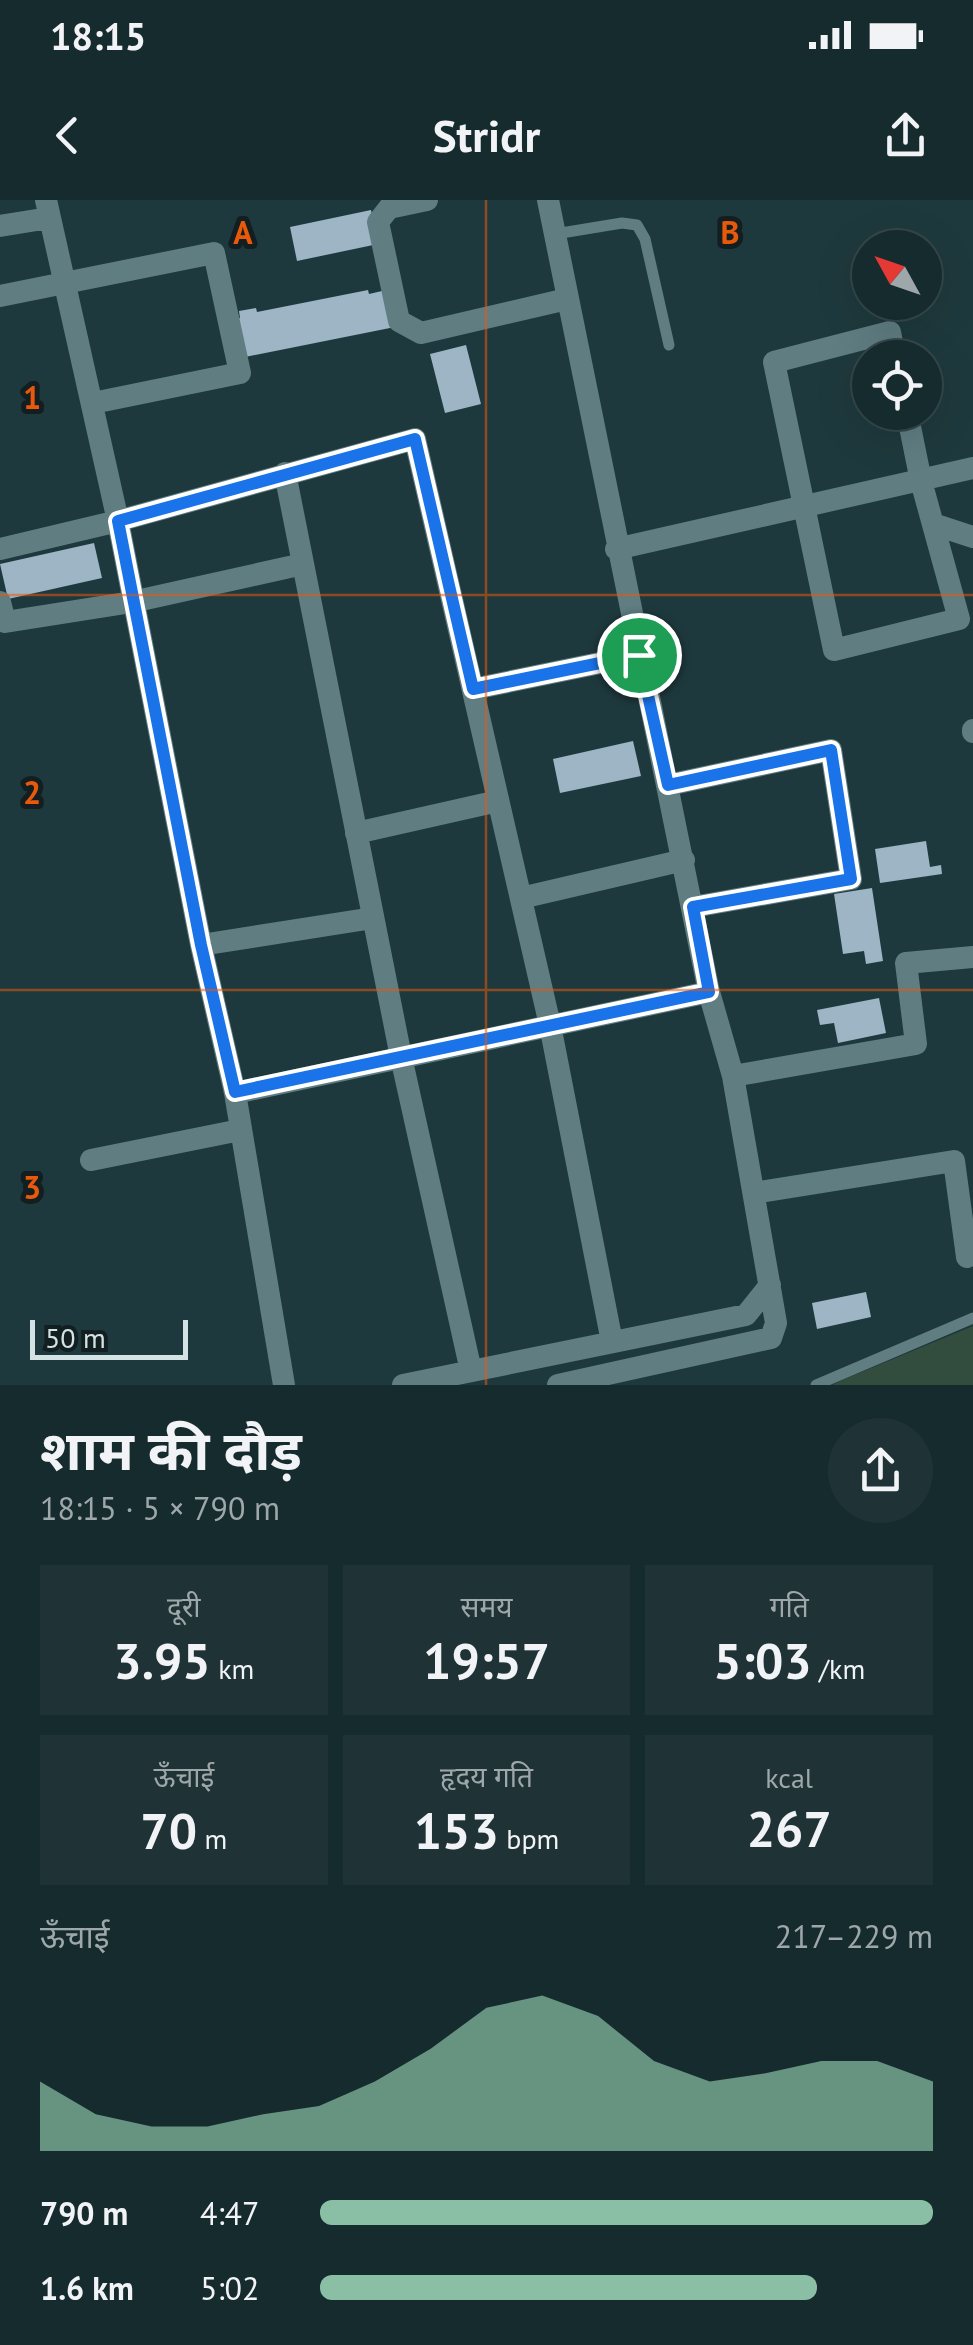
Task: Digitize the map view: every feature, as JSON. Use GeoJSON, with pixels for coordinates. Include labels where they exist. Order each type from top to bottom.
{"type":"FeatureCollection","features":[{"type":"Feature","properties":{"kind":"street"},"geometry":{"type":"LineString","coordinates":[[427,200],[389,208],[378,222],[399,321],[421,333],[567,300]]}},
{"type":"Feature","properties":{"kind":"street"},"geometry":{"type":"LineString","coordinates":[[548,200],[616,550],[709,992],[733,1076],[776,1323],[771,1338],[558,1385]]}},
{"type":"Feature","properties":{"kind":"street"},"geometry":{"type":"LineString","coordinates":[[0,226],[48,209],[118,521],[201,945],[235,1092],[284,1385]]}},
{"type":"Feature","properties":{"kind":"street"},"geometry":{"type":"LineString","coordinates":[[0,296],[214,253],[240,373],[92,403]]}},
{"type":"Feature","properties":{"kind":"street"},"geometry":{"type":"LineString","coordinates":[[859,340],[890,332],[892,340]]}},
{"type":"Feature","properties":{"kind":"street"},"geometry":{"type":"LineString","coordinates":[[852,342],[774,362],[834,650],[959,620],[911,430]]}},
{"type":"Feature","properties":{"kind":"street"},"geometry":{"type":"LineString","coordinates":[[0,549],[118,521],[415,439],[550,1025],[612,1342]]}},
{"type":"Feature","properties":{"kind":"street"},"geometry":{"type":"LineString","coordinates":[[616,550],[973,468]]}},
{"type":"Feature","properties":{"kind":"street"},"geometry":{"type":"LineString","coordinates":[[285,473],[401,1057],[471,1371]]}},
{"type":"Feature","properties":{"kind":"street"},"geometry":{"type":"LineString","coordinates":[[932,524],[973,537]]}},
{"type":"Feature","properties":{"kind":"street"},"geometry":{"type":"LineString","coordinates":[[0,602],[5,622],[132,602],[303,564]]}},
{"type":"Feature","properties":{"kind":"street"},"geometry":{"type":"LineString","coordinates":[[473,689],[639,655]]}},
{"type":"Feature","properties":{"kind":"street"},"geometry":{"type":"LineString","coordinates":[[668,785],[831,750],[851,879],[693,907]]}},
{"type":"Feature","properties":{"kind":"street"},"geometry":{"type":"LineString","coordinates":[[356,833],[498,801]]}},
{"type":"Feature","properties":{"kind":"street"},"geometry":{"type":"LineString","coordinates":[[521,898],[684,860]]}},
{"type":"Feature","properties":{"kind":"street"},"geometry":{"type":"LineString","coordinates":[[201,945],[374,918]]}},
{"type":"Feature","properties":{"kind":"street"},"geometry":{"type":"LineString","coordinates":[[733,1076],[916,1044],[906,963],[973,956]]}},
{"type":"Feature","properties":{"kind":"street"},"geometry":{"type":"LineString","coordinates":[[235,1092],[709,992]]}},
{"type":"Feature","properties":{"kind":"street"},"geometry":{"type":"LineString","coordinates":[[91,1160],[240,1130]]}},
{"type":"Feature","properties":{"kind":"street"},"geometry":{"type":"LineString","coordinates":[[754,1193],[954,1162],[967,1256]]}},
{"type":"Feature","properties":{"kind":"street"},"geometry":{"type":"LineString","coordinates":[[403,1385],[746,1315],[770,1285]]}},
{"type":"Feature","properties":{"kind":"lane"},"geometry":{"type":"LineString","coordinates":[[554,234],[622,223],[637,226],[645,240],[670,345]]}},
{"type":"Feature","properties":{"kind":"lane"},"geometry":{"type":"LineString","coordinates":[[816,1385],[973,1318]]}},
{"type":"Feature","properties":{"kind":"green space"},"geometry":{"type":"Polygon","coordinates":[[[973,1326],[973,1385],[832,1385],[840,1381],[973,1326]]]}},
{"type":"Feature","properties":{"kind":"building"},"geometry":{"type":"Polygon","coordinates":[[[371,210],[378,244],[297,261],[290,227],[371,210]]]}},
{"type":"Feature","properties":{"kind":"building"},"geometry":{"type":"Polygon","coordinates":[[[368,290],[369,294],[382,291],[395,327],[245,357],[237,319],[239,311],[256,308],[257,312],[368,290]]]}},
{"type":"Feature","properties":{"kind":"building"},"geometry":{"type":"Polygon","coordinates":[[[466,345],[481,404],[445,413],[430,354],[466,345]]]}},
{"type":"Feature","properties":{"kind":"building"},"geometry":{"type":"Polygon","coordinates":[[[94,543],[102,578],[8,599],[0,564],[94,543]]]}},
{"type":"Feature","properties":{"kind":"building"},"geometry":{"type":"Polygon","coordinates":[[[633,741],[641,776],[560,793],[553,759],[633,741]]]}},
{"type":"Feature","properties":{"kind":"building"},"geometry":{"type":"Polygon","coordinates":[[[926,841],[930,867],[941,865],[942,874],[880,883],[875,849],[926,841]]]}},
{"type":"Feature","properties":{"kind":"building"},"geometry":{"type":"Polygon","coordinates":[[[872,888],[883,961],[866,964],[864,951],[843,954],[834,894],[872,888]]]}},
{"type":"Feature","properties":{"kind":"building"},"geometry":{"type":"Polygon","coordinates":[[[879,998],[886,1033],[838,1043],[834,1023],[820,1025],[817,1010],[879,998]]]}},
{"type":"Feature","properties":{"kind":"building"},"geometry":{"type":"Polygon","coordinates":[[[866,1292],[871,1317],[817,1329],[812,1303],[866,1292]]]}},
{"type":"Feature","properties":{"kind":"route"},"geometry":{"type":"LineString","coordinates":[[415,439],[473,689],[639,655],[668,785],[831,750],[851,879],[693,907],[709,992],[235,1092],[201,945],[118,521],[415,439]]}}]}
